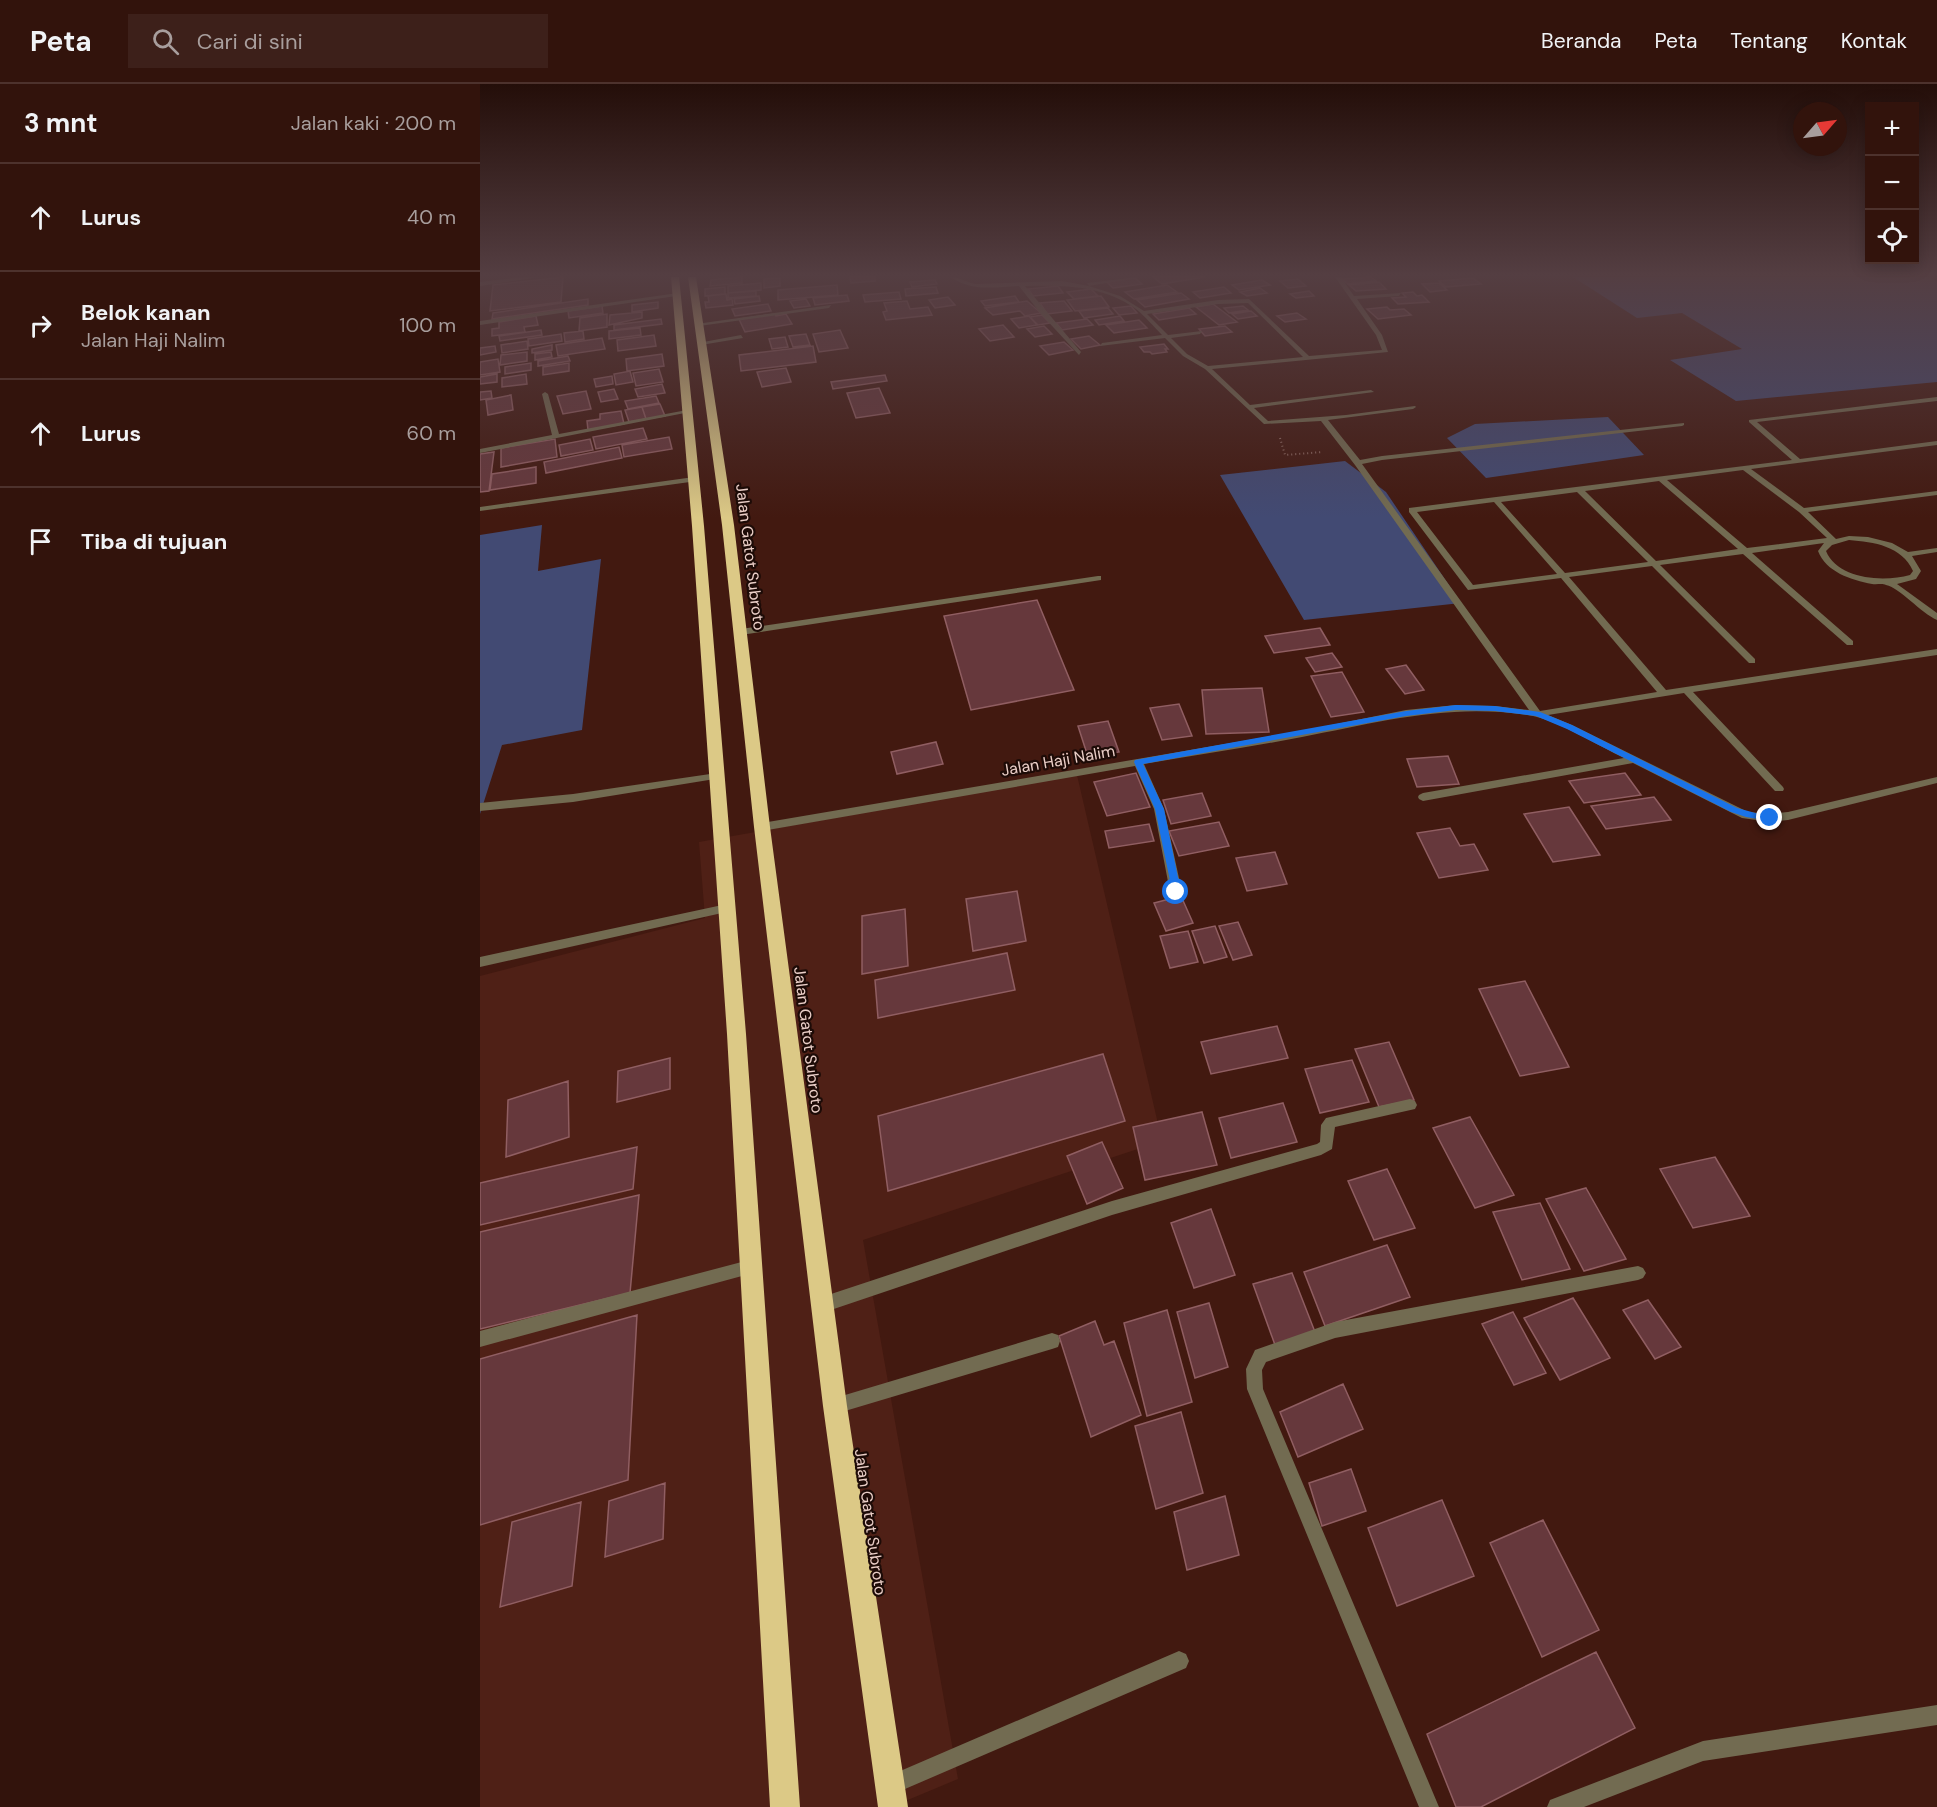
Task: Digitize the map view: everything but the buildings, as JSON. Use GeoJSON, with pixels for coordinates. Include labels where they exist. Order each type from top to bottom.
{"type":"FeatureCollection","features":[{"type":"Feature","properties":{"kind":"highway"},"geometry":{"type":"LineString","coordinates":[[682,357],[717,777],[766,1448],[785,1807]]}},
{"type":"Feature","properties":{"kind":"highway","name":"Jalan Gatot Subroto"},"geometry":{"type":"LineString","coordinates":[[703,357],[741,632],[762,827],[835,1406],[893,1807]]}},
{"type":"Feature","properties":{"kind":"street"},"geometry":{"type":"LineString","coordinates":[[1189,357],[1207,368],[1261,420],[1274,424],[1413,407]]}},
{"type":"Feature","properties":{"kind":"street"},"geometry":{"type":"LineString","coordinates":[[1207,368],[1314,357]]}},
{"type":"Feature","properties":{"kind":"street"},"geometry":{"type":"LineString","coordinates":[[1247,407],[1371,392]]}},
{"type":"Feature","properties":{"kind":"street"},"geometry":{"type":"LineString","coordinates":[[545,394],[556,436]]}},
{"type":"Feature","properties":{"kind":"street"},"geometry":{"type":"LineString","coordinates":[[1798,461],[1751,421],[1937,399]]}},
{"type":"Feature","properties":{"kind":"street"},"geometry":{"type":"LineString","coordinates":[[480,451],[687,412]]}},
{"type":"Feature","properties":{"kind":"street"},"geometry":{"type":"LineString","coordinates":[[1323,419],[1358,463],[1537,714],[1569,727],[1734,810],[1770,818],[1788,816],[1937,780]]}},
{"type":"Feature","properties":{"kind":"street"},"geometry":{"type":"LineString","coordinates":[[1358,463],[1382,458],[1682,424]]}},
{"type":"Feature","properties":{"kind":"street"},"geometry":{"type":"LineString","coordinates":[[1833,540],[1822,548],[1826,562],[1834,569],[1862,580],[1892,584],[1913,577],[1917,571],[1915,563],[1906,554],[1881,542],[1865,539],[1833,540],[1471,588],[1412,510],[1937,443]]}},
{"type":"Feature","properties":{"kind":"street"},"geometry":{"type":"LineString","coordinates":[[1746,468],[1802,510],[1833,540]]}},
{"type":"Feature","properties":{"kind":"street"},"geometry":{"type":"LineString","coordinates":[[480,508],[694,479]]}},
{"type":"Feature","properties":{"kind":"street"},"geometry":{"type":"LineString","coordinates":[[1661,479],[1850,643]]}},
{"type":"Feature","properties":{"kind":"street"},"geometry":{"type":"LineString","coordinates":[[1580,490],[1752,661]]}},
{"type":"Feature","properties":{"kind":"street"},"geometry":{"type":"LineString","coordinates":[[1802,510],[1937,493]]}},
{"type":"Feature","properties":{"kind":"street"},"geometry":{"type":"LineString","coordinates":[[1496,500],[1663,693]]}},
{"type":"Feature","properties":{"kind":"street"},"geometry":{"type":"LineString","coordinates":[[1906,554],[1937,550]]}},
{"type":"Feature","properties":{"kind":"street"},"geometry":{"type":"LineString","coordinates":[[741,632],[1098,578]]}},
{"type":"Feature","properties":{"kind":"street"},"geometry":{"type":"LineString","coordinates":[[1892,584],[1937,617]]}},
{"type":"Feature","properties":{"kind":"street"},"geometry":{"type":"LineString","coordinates":[[1537,714],[1937,652]]}},
{"type":"Feature","properties":{"kind":"street"},"geometry":{"type":"LineString","coordinates":[[1686,690],[1779,789]]}},
{"type":"Feature","properties":{"kind":"street","name":"Jalan Haji Nalim"},"geometry":{"type":"LineString","coordinates":[[762,827],[1416,712],[1466,708],[1537,714]]}},
{"type":"Feature","properties":{"kind":"street"},"geometry":{"type":"LineString","coordinates":[[1423,797],[1633,760]]}},
{"type":"Feature","properties":{"kind":"street"},"geometry":{"type":"LineString","coordinates":[[1138,762],[1159,809],[1176,892]]}},
{"type":"Feature","properties":{"kind":"street"},"geometry":{"type":"LineString","coordinates":[[480,807],[573,798],[717,777]]}},
{"type":"Feature","properties":{"kind":"street"},"geometry":{"type":"LineString","coordinates":[[480,962],[727,908]]}},
{"type":"Feature","properties":{"kind":"street"},"geometry":{"type":"LineString","coordinates":[[822,1305],[1112,1208],[1321,1149],[1327,1145],[1328,1125],[1332,1122],[1410,1105]]}},
{"type":"Feature","properties":{"kind":"street"},"geometry":{"type":"LineString","coordinates":[[480,1339],[753,1266]]}},
{"type":"Feature","properties":{"kind":"street"},"geometry":{"type":"LineString","coordinates":[[1429,1807],[1255,1389],[1254,1369],[1261,1356],[1335,1330],[1638,1274]]}},
{"type":"Feature","properties":{"kind":"street"},"geometry":{"type":"LineString","coordinates":[[835,1406],[1052,1341]]}},
{"type":"Feature","properties":{"kind":"street"},"geometry":{"type":"LineString","coordinates":[[890,1785],[1179,1661]]}},
{"type":"Feature","properties":{"kind":"street"},"geometry":{"type":"LineString","coordinates":[[1557,1807],[1703,1751],[1937,1715]]}},
{"type":"Feature","properties":{"kind":"path"},"geometry":{"type":"LineString","coordinates":[[1274,424],[1285,455],[1345,449]]}},
{"type":"Feature","properties":{"kind":"shaded area"},"geometry":{"type":"Polygon","coordinates":[[[1687,357],[1937,357],[1937,382],[1736,401],[1670,360],[1687,357]]]}},
{"type":"Feature","properties":{"kind":"shaded area"},"geometry":{"type":"Polygon","coordinates":[[[1608,417],[1644,455],[1486,478],[1447,438],[1475,424],[1608,417]]]}},
{"type":"Feature","properties":{"kind":"shaded area"},"geometry":{"type":"Polygon","coordinates":[[[1345,461],[1386,492],[1461,603],[1304,620],[1220,475],[1345,461]]]}},
{"type":"Feature","properties":{"kind":"shaded area"},"geometry":{"type":"Polygon","coordinates":[[[542,525],[538,571],[601,559],[582,730],[502,745],[480,814],[480,535],[542,525]]]}},
{"type":"Feature","properties":{"kind":"shaded area"},"geometry":{"type":"Polygon","coordinates":[[[1077,775],[1162,1141],[863,1240],[958,1779],[891,1807],[480,1807],[480,976],[705,918],[699,842],[1077,775]]]}},
{"type":"Feature","properties":{"kind":"route"},"geometry":{"type":"LineString","coordinates":[[1176,892],[1166,832],[1159,809],[1138,762],[1302,734],[1406,713],[1456,708],[1495,709],[1537,714],[1569,727],[1734,810],[1770,818]]}}]}
